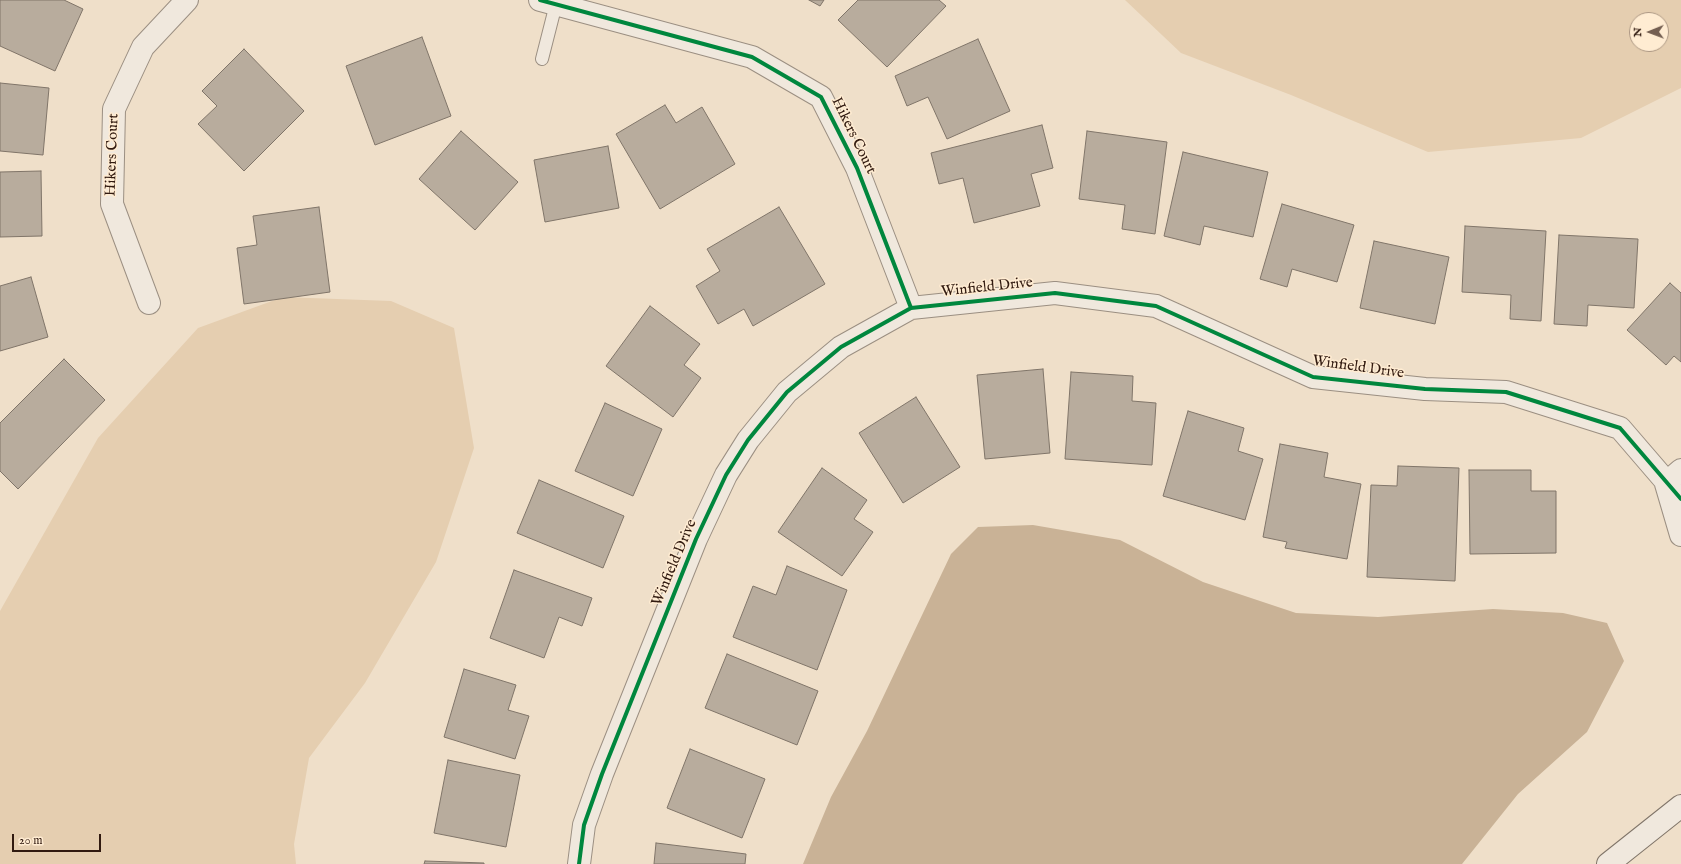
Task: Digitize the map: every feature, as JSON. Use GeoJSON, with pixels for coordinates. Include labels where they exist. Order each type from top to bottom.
{"type":"FeatureCollection","features":[{"type":"Feature","properties":{"kind":"street","name":"Hikers Court"},"geometry":{"type":"LineString","coordinates":[[149,303],[112,204],[114,109],[143,47],[187,0]]}},
{"type":"Feature","properties":{"kind":"street","name":"Hikers Court"},"geometry":{"type":"LineString","coordinates":[[548,2],[752,56],[821,97],[857,168],[911,308]]}},
{"type":"Feature","properties":{"kind":"street","name":"Winfield Drive"},"geometry":{"type":"LineString","coordinates":[[579,864],[584,825],[602,774],[696,539],[726,475],[748,440],[787,392],[841,347],[911,308],[1055,293],[1156,306],[1313,377],[1425,390],[1506,392],[1620,428],[1673,476],[1681,499]]}},
{"type":"Feature","properties":{"kind":"street","name":"Winfield Drive"},"geometry":{"type":"LineString","coordinates":[[1673,476],[1681,535]]}},
{"type":"Feature","properties":{"kind":"street"},"geometry":{"type":"LineString","coordinates":[[1608,864],[1681,806]]}},
{"type":"Feature","properties":{"kind":"lane"},"geometry":{"type":"LineString","coordinates":[[542,59],[548,2]]}},
{"type":"Feature","properties":{"kind":"shaded area"},"geometry":{"type":"Polygon","coordinates":[[[1125,0],[1681,0],[1681,88],[1581,138],[1428,152],[1291,95],[1181,53],[1125,0]]]}},
{"type":"Feature","properties":{"kind":"shaded area"},"geometry":{"type":"Polygon","coordinates":[[[283,297],[391,301],[454,328],[474,448],[436,562],[365,683],[309,758],[294,844],[296,864],[0,864],[0,611],[98,438],[198,328],[283,297]]]}},
{"type":"Feature","properties":{"kind":"shaded area"},"geometry":{"type":"Polygon","coordinates":[[[1033,525],[1120,540],[1203,582],[1296,613],[1378,617],[1493,609],[1563,613],[1607,623],[1624,661],[1587,732],[1518,794],[1462,864],[803,864],[831,797],[867,731],[951,554],[978,527],[1033,525]]]}},
{"type":"Feature","properties":{"kind":"building"},"geometry":{"type":"Polygon","coordinates":[[[0,0],[64,0],[83,9],[55,71],[0,46],[0,0]]]}},
{"type":"Feature","properties":{"kind":"building"},"geometry":{"type":"Polygon","coordinates":[[[809,0],[824,0],[820,6],[809,0]]]}},
{"type":"Feature","properties":{"kind":"building"},"geometry":{"type":"Polygon","coordinates":[[[858,0],[939,0],[946,6],[887,67],[838,20],[858,0]]]}},
{"type":"Feature","properties":{"kind":"building"},"geometry":{"type":"Polygon","coordinates":[[[422,37],[451,116],[375,145],[346,66],[422,37]]]}},
{"type":"Feature","properties":{"kind":"building"},"geometry":{"type":"Polygon","coordinates":[[[978,39],[1010,111],[947,139],[928,97],[907,106],[895,76],[978,39]]]}},
{"type":"Feature","properties":{"kind":"building"},"geometry":{"type":"Polygon","coordinates":[[[244,49],[304,111],[244,171],[198,124],[217,106],[202,91],[244,49]]]}},
{"type":"Feature","properties":{"kind":"building"},"geometry":{"type":"Polygon","coordinates":[[[0,83],[49,88],[43,155],[0,151],[0,83]]]}},
{"type":"Feature","properties":{"kind":"building"},"geometry":{"type":"Polygon","coordinates":[[[665,105],[676,123],[702,107],[735,164],[660,209],[616,134],[665,105]]]}},
{"type":"Feature","properties":{"kind":"building"},"geometry":{"type":"Polygon","coordinates":[[[1042,125],[1053,168],[1031,174],[1040,206],[974,223],[963,178],[939,184],[931,153],[1042,125]]]}},
{"type":"Feature","properties":{"kind":"building"},"geometry":{"type":"Polygon","coordinates":[[[461,131],[518,182],[475,230],[419,179],[461,131]]]}},
{"type":"Feature","properties":{"kind":"building"},"geometry":{"type":"Polygon","coordinates":[[[1087,131],[1167,142],[1155,234],[1122,229],[1125,205],[1079,199],[1087,131]]]}},
{"type":"Feature","properties":{"kind":"building"},"geometry":{"type":"Polygon","coordinates":[[[608,146],[619,208],[545,222],[534,160],[608,146]]]}},
{"type":"Feature","properties":{"kind":"building"},"geometry":{"type":"Polygon","coordinates":[[[1183,152],[1268,172],[1253,237],[1204,226],[1200,245],[1164,236],[1183,152]]]}},
{"type":"Feature","properties":{"kind":"building"},"geometry":{"type":"Polygon","coordinates":[[[41,171],[42,236],[0,237],[0,172],[41,171]]]}},
{"type":"Feature","properties":{"kind":"building"},"geometry":{"type":"Polygon","coordinates":[[[1282,204],[1354,225],[1337,282],[1292,269],[1287,287],[1260,279],[1282,204]]]}},
{"type":"Feature","properties":{"kind":"building"},"geometry":{"type":"Polygon","coordinates":[[[319,207],[330,292],[244,304],[237,248],[257,245],[253,216],[319,207]]]}},
{"type":"Feature","properties":{"kind":"building"},"geometry":{"type":"Polygon","coordinates":[[[779,207],[825,284],[753,326],[744,309],[718,324],[696,286],[720,271],[707,249],[779,207]]]}},
{"type":"Feature","properties":{"kind":"building"},"geometry":{"type":"Polygon","coordinates":[[[1465,226],[1546,231],[1541,321],[1510,319],[1511,295],[1462,292],[1465,226]]]}},
{"type":"Feature","properties":{"kind":"building"},"geometry":{"type":"Polygon","coordinates":[[[1559,235],[1638,239],[1634,308],[1588,305],[1587,326],[1554,324],[1559,235]]]}},
{"type":"Feature","properties":{"kind":"building"},"geometry":{"type":"Polygon","coordinates":[[[1374,241],[1449,257],[1435,324],[1360,308],[1374,241]]]}},
{"type":"Feature","properties":{"kind":"building"},"geometry":{"type":"Polygon","coordinates":[[[31,277],[48,337],[0,351],[0,286],[31,277]]]}},
{"type":"Feature","properties":{"kind":"building"},"geometry":{"type":"Polygon","coordinates":[[[1670,283],[1681,293],[1681,362],[1674,356],[1666,365],[1627,330],[1670,283]]]}},
{"type":"Feature","properties":{"kind":"building"},"geometry":{"type":"Polygon","coordinates":[[[650,306],[700,344],[684,365],[701,378],[673,417],[606,366],[650,306]]]}},
{"type":"Feature","properties":{"kind":"building"},"geometry":{"type":"Polygon","coordinates":[[[64,359],[105,400],[18,489],[0,471],[0,423],[64,359]]]}},
{"type":"Feature","properties":{"kind":"building"},"geometry":{"type":"Polygon","coordinates":[[[1043,369],[1050,453],[985,459],[977,375],[1043,369]]]}},
{"type":"Feature","properties":{"kind":"building"},"geometry":{"type":"Polygon","coordinates":[[[1071,372],[1133,376],[1132,401],[1156,403],[1152,465],[1065,459],[1071,372]]]}},
{"type":"Feature","properties":{"kind":"building"},"geometry":{"type":"Polygon","coordinates":[[[916,397],[960,467],[903,503],[859,433],[916,397]]]}},
{"type":"Feature","properties":{"kind":"building"},"geometry":{"type":"Polygon","coordinates":[[[605,403],[662,429],[633,496],[575,471],[605,403]]]}},
{"type":"Feature","properties":{"kind":"building"},"geometry":{"type":"Polygon","coordinates":[[[1188,411],[1244,428],[1238,451],[1263,459],[1245,520],[1163,496],[1188,411]]]}},
{"type":"Feature","properties":{"kind":"building"},"geometry":{"type":"Polygon","coordinates":[[[1280,444],[1328,453],[1324,477],[1361,484],[1347,559],[1285,548],[1287,542],[1263,537],[1280,444]]]}},
{"type":"Feature","properties":{"kind":"building"},"geometry":{"type":"Polygon","coordinates":[[[1398,466],[1459,468],[1455,581],[1367,577],[1371,485],[1397,486],[1398,466]]]}},
{"type":"Feature","properties":{"kind":"building"},"geometry":{"type":"Polygon","coordinates":[[[822,468],[867,500],[854,519],[873,532],[842,576],[778,532],[822,468]]]}},
{"type":"Feature","properties":{"kind":"building"},"geometry":{"type":"Polygon","coordinates":[[[1469,470],[1531,470],[1531,491],[1556,491],[1556,553],[1470,554],[1469,470]]]}},
{"type":"Feature","properties":{"kind":"building"},"geometry":{"type":"Polygon","coordinates":[[[539,480],[624,516],[603,568],[517,533],[539,480]]]}},
{"type":"Feature","properties":{"kind":"building"},"geometry":{"type":"Polygon","coordinates":[[[787,566],[847,590],[817,670],[733,637],[753,586],[776,595],[787,566]]]}},
{"type":"Feature","properties":{"kind":"building"},"geometry":{"type":"Polygon","coordinates":[[[514,570],[592,598],[582,626],[559,617],[544,658],[490,638],[514,570]]]}},
{"type":"Feature","properties":{"kind":"building"},"geometry":{"type":"Polygon","coordinates":[[[727,654],[818,691],[797,745],[705,708],[727,654]]]}},
{"type":"Feature","properties":{"kind":"building"},"geometry":{"type":"Polygon","coordinates":[[[464,669],[516,685],[508,710],[529,716],[515,759],[444,737],[464,669]]]}},
{"type":"Feature","properties":{"kind":"building"},"geometry":{"type":"Polygon","coordinates":[[[690,749],[765,779],[742,838],[667,808],[690,749]]]}},
{"type":"Feature","properties":{"kind":"building"},"geometry":{"type":"Polygon","coordinates":[[[448,760],[520,775],[506,847],[434,833],[448,760]]]}},
{"type":"Feature","properties":{"kind":"building"},"geometry":{"type":"Polygon","coordinates":[[[656,843],[746,854],[745,864],[654,864],[656,843]]]}},
{"type":"Feature","properties":{"kind":"building"},"geometry":{"type":"Polygon","coordinates":[[[425,861],[484,863],[484,864],[424,864],[425,861]]]}},
{"type":"Feature","properties":{"kind":"cycle path"},"geometry":{"type":"LineString","coordinates":[[540,0],[752,57],[821,97],[857,168],[911,308]]}},
{"type":"Feature","properties":{"kind":"cycle path"},"geometry":{"type":"LineString","coordinates":[[579,864],[584,825],[602,774],[696,539],[726,475],[748,440],[787,392],[841,347],[911,308],[1055,293],[1156,306],[1313,377],[1425,389],[1506,392],[1620,428],[1681,499]]}}]}
